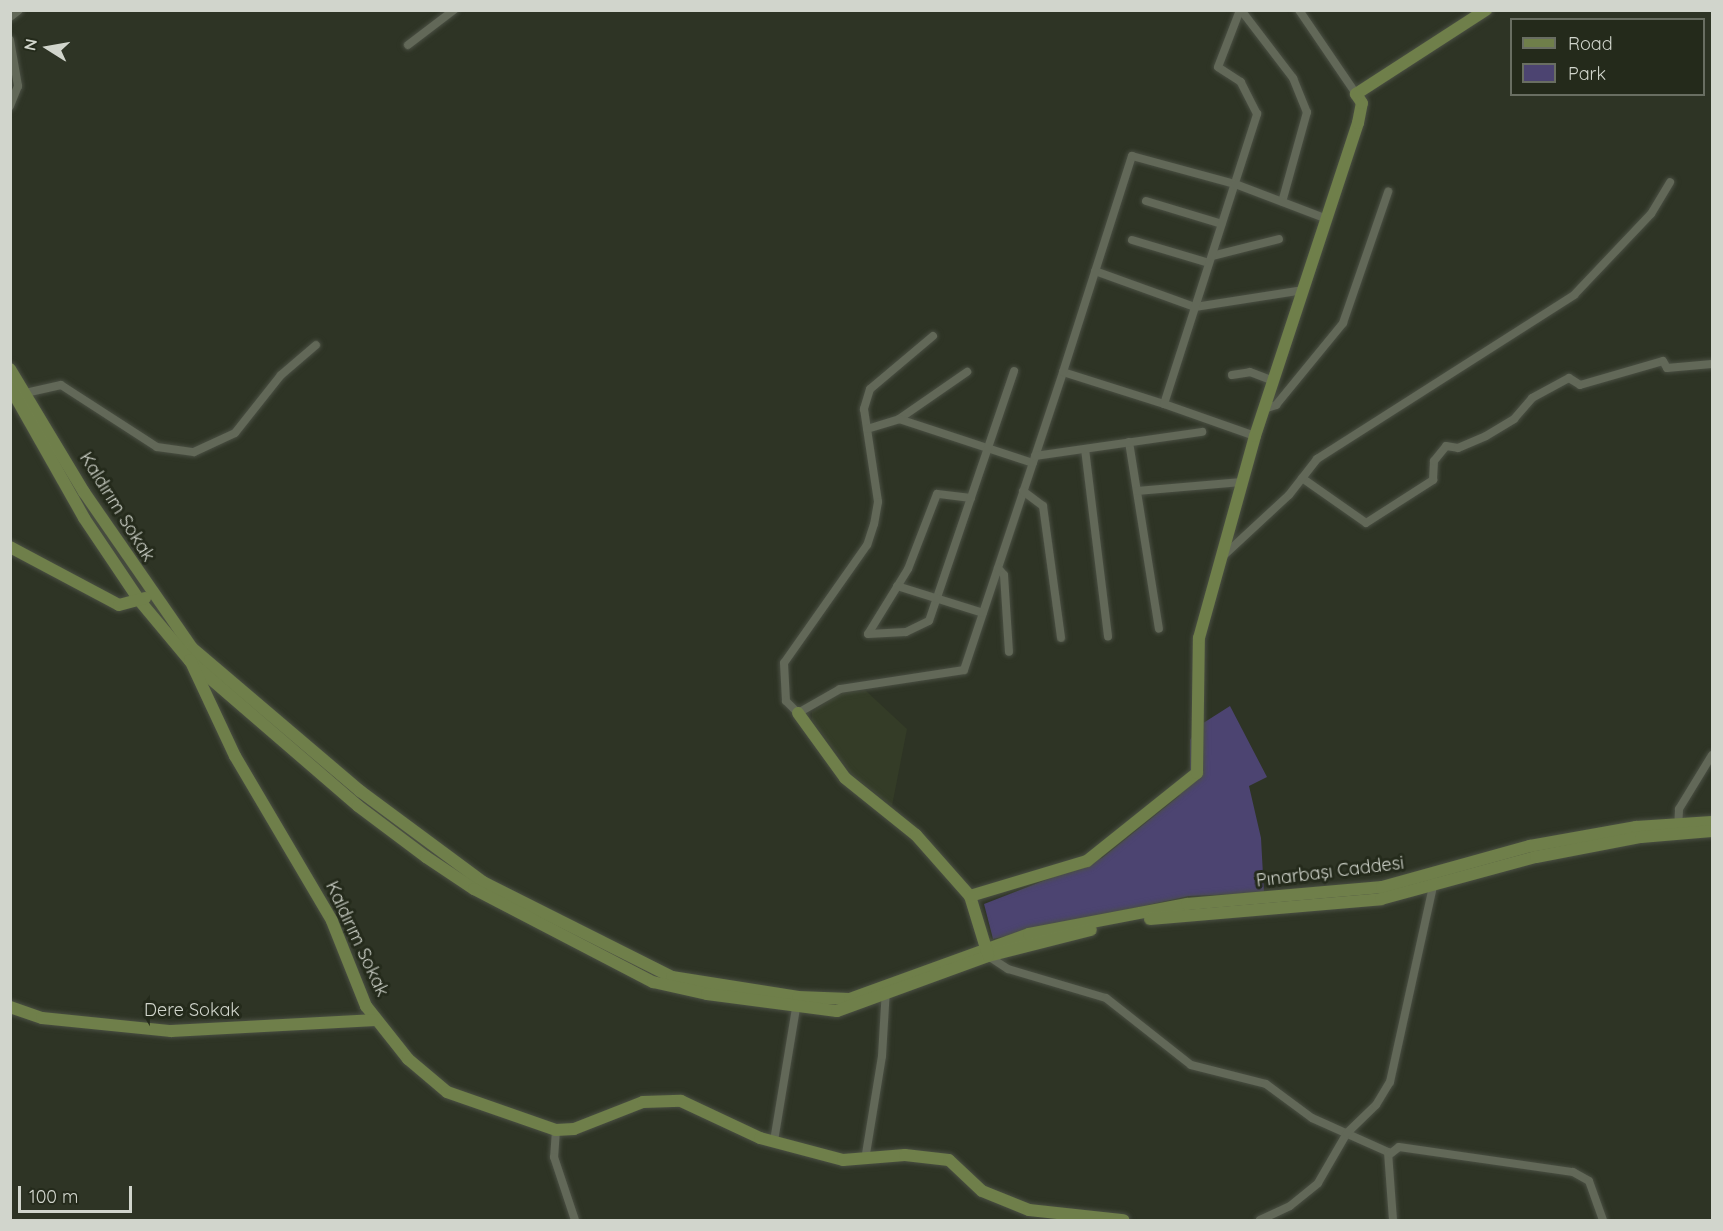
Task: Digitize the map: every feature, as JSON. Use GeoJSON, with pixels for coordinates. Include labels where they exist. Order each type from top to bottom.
{"type":"FeatureCollection","features":[{"type":"Feature","properties":{"kind":"street"},"geometry":{"type":"LineString","coordinates":[[10,17],[19,10]]}},
{"type":"Feature","properties":{"kind":"street"},"geometry":{"type":"LineString","coordinates":[[408,45],[454,10]]}},
{"type":"Feature","properties":{"kind":"street"},"geometry":{"type":"LineString","coordinates":[[1164,404],[1257,114],[1241,82],[1218,67],[1240,10]]}},
{"type":"Feature","properties":{"kind":"street"},"geometry":{"type":"LineString","coordinates":[[1240,10],[1293,78],[1307,112],[1282,202]]}},
{"type":"Feature","properties":{"kind":"street"},"geometry":{"type":"LineString","coordinates":[[970,896],[1087,861],[1197,773],[1199,638],[1255,436],[1328,219],[1362,103],[1299,10]]}},
{"type":"Feature","properties":{"kind":"street"},"geometry":{"type":"LineString","coordinates":[[1356,94],[1486,10]]}},
{"type":"Feature","properties":{"kind":"street"},"geometry":{"type":"LineString","coordinates":[[10,40],[18,86],[10,106]]}},
{"type":"Feature","properties":{"kind":"street"},"geometry":{"type":"LineString","coordinates":[[798,713],[840,689],[964,670],[1132,156],[1235,184],[1328,219]]}},
{"type":"Feature","properties":{"kind":"street"},"geometry":{"type":"LineString","coordinates":[[1221,557],[1302,478],[1317,459],[1574,295],[1651,214],[1670,182]]}},
{"type":"Feature","properties":{"kind":"street"},"geometry":{"type":"LineString","coordinates":[[1264,409],[1276,405],[1343,323],[1388,192]]}},
{"type":"Feature","properties":{"kind":"street"},"geometry":{"type":"LineString","coordinates":[[1146,201],[1222,224]]}},
{"type":"Feature","properties":{"kind":"street"},"geometry":{"type":"LineString","coordinates":[[1132,240],[1210,260],[1279,239]]}},
{"type":"Feature","properties":{"kind":"street"},"geometry":{"type":"LineString","coordinates":[[1095,271],[1195,307],[1304,290]]}},
{"type":"Feature","properties":{"kind":"street"},"geometry":{"type":"LineString","coordinates":[[933,336],[870,389],[864,409],[878,502],[874,524],[867,544],[784,663],[786,701],[798,713],[845,778],[916,835],[970,896],[987,952],[1008,969],[1106,998],[1191,1065],[1266,1084],[1312,1118],[1390,1154]]}},
{"type":"Feature","properties":{"kind":"street"},"geometry":{"type":"LineString","coordinates":[[16,392],[61,385],[157,447],[194,452],[236,433],[280,375],[316,345]]}},
{"type":"Feature","properties":{"kind":"street"},"geometry":{"type":"LineString","coordinates":[[1302,478],[1366,523],[1433,480],[1434,461],[1446,446],[1458,448],[1486,436],[1514,419],[1532,398],[1569,378],[1580,385],[1663,361],[1667,368],[1713,364]]}},
{"type":"Feature","properties":{"kind":"street","name":"Kaldırım Sokak"},"geometry":{"type":"LineString","coordinates":[[10,369],[16,392],[68,491],[139,600],[190,661],[235,756],[319,896],[356,987],[376,1020],[408,1059],[447,1092],[556,1130],[574,1129],[663,1099],[708,1110],[774,1141],[843,1160],[905,1155],[949,1160],[982,1191],[1012,1205],[1049,1215],[1123,1221]]}},
{"type":"Feature","properties":{"kind":"street"},"geometry":{"type":"LineString","coordinates":[[971,498],[937,494],[897,586],[868,634],[923,626],[938,599],[1014,371]]}},
{"type":"Feature","properties":{"kind":"street"},"geometry":{"type":"LineString","coordinates":[[867,429],[899,419],[967,372]]}},
{"type":"Feature","properties":{"kind":"street"},"geometry":{"type":"LineString","coordinates":[[1063,372],[1255,436]]}},
{"type":"Feature","properties":{"kind":"street"},"geometry":{"type":"LineString","coordinates":[[1232,375],[1250,372],[1274,381]]}},
{"type":"Feature","properties":{"kind":"street","name":"Kaldırım Sokak"},"geometry":{"type":"LineString","coordinates":[[16,392],[152,596],[192,648],[360,791],[483,882],[672,977],[831,1001],[886,989]]}},
{"type":"Feature","properties":{"kind":"street"},"geometry":{"type":"LineString","coordinates":[[899,419],[987,448],[1034,460],[1085,449],[1202,432]]}},
{"type":"Feature","properties":{"kind":"street"},"geometry":{"type":"LineString","coordinates":[[1129,442],[1159,629]]}},
{"type":"Feature","properties":{"kind":"street"},"geometry":{"type":"LineString","coordinates":[[1085,449],[1108,637]]}},
{"type":"Feature","properties":{"kind":"street"},"geometry":{"type":"LineString","coordinates":[[1137,491],[1242,482]]}},
{"type":"Feature","properties":{"kind":"street"},"geometry":{"type":"LineString","coordinates":[[1023,490],[1042,506],[1061,638]]}},
{"type":"Feature","properties":{"kind":"street"},"geometry":{"type":"LineString","coordinates":[[10,547],[119,605],[152,596]]}},
{"type":"Feature","properties":{"kind":"street"},"geometry":{"type":"LineString","coordinates":[[998,568],[1005,575],[1009,652]]}},
{"type":"Feature","properties":{"kind":"street"},"geometry":{"type":"LineString","coordinates":[[897,586],[983,613]]}},
{"type":"Feature","properties":{"kind":"street"},"geometry":{"type":"LineString","coordinates":[[192,648],[190,661],[358,806],[474,889],[670,988],[796,1008],[837,1011],[886,989],[987,952],[1149,919],[1372,900],[1536,857],[1713,822]]}},
{"type":"Feature","properties":{"kind":"street"},"geometry":{"type":"LineString","coordinates":[[1678,828],[1679,809],[1713,755]]}},
{"type":"Feature","properties":{"kind":"street"},"geometry":{"type":"LineString","coordinates":[[1678,828],[1713,831]]}},
{"type":"Feature","properties":{"kind":"street"},"geometry":{"type":"LineString","coordinates":[[1260,1221],[1290,1206],[1318,1183],[1347,1133],[1376,1105],[1393,1074],[1434,882]]}},
{"type":"Feature","properties":{"kind":"street"},"geometry":{"type":"LineString","coordinates":[[865,1160],[886,989]]}},
{"type":"Feature","properties":{"kind":"street","name":"Dere Sokak"},"geometry":{"type":"LineString","coordinates":[[10,1007],[42,1018],[171,1031],[376,1020]]}},
{"type":"Feature","properties":{"kind":"street"},"geometry":{"type":"LineString","coordinates":[[774,1141],[796,1008]]}},
{"type":"Feature","properties":{"kind":"street"},"geometry":{"type":"LineString","coordinates":[[556,1130],[554,1157],[575,1221]]}},
{"type":"Feature","properties":{"kind":"street"},"geometry":{"type":"LineString","coordinates":[[1390,1154],[1399,1147],[1573,1172],[1588,1181],[1603,1221]]}},
{"type":"Feature","properties":{"kind":"street"},"geometry":{"type":"LineString","coordinates":[[1390,1154],[1393,1221]]}},
{"type":"Feature","properties":{"kind":"shaded area"},"geometry":{"type":"Polygon","coordinates":[[[865,690],[907,729],[892,806],[853,776],[812,720],[812,712],[839,693],[865,690]]]}},
{"type":"Feature","properties":{"kind":"green space"},"geometry":{"type":"Polygon","coordinates":[[[1230,706],[1267,777],[1249,786],[1261,838],[1264,893],[1189,896],[993,939],[984,904],[1102,858],[1179,796],[1190,776],[1190,740],[1197,727],[1230,706]]]}}]}
